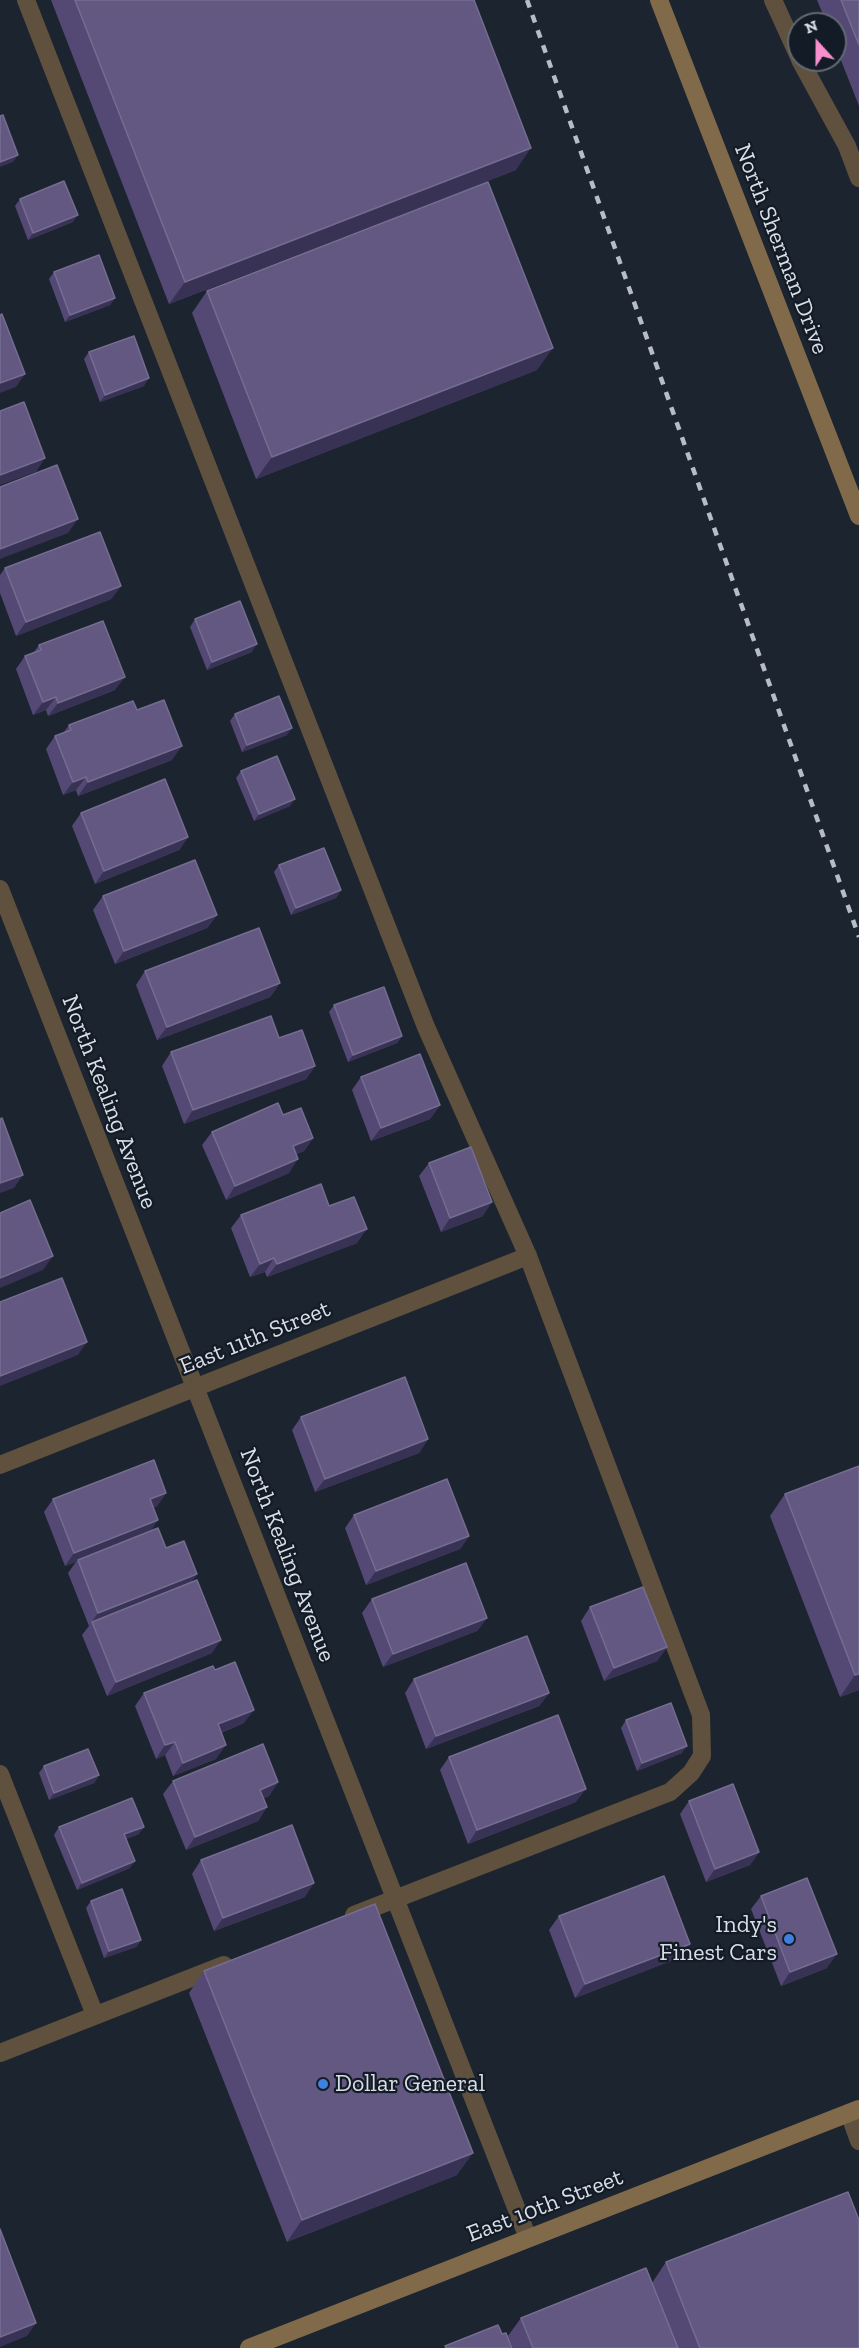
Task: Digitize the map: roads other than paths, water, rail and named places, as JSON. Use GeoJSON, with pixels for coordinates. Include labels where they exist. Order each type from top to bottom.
{"type":"FeatureCollection","features":[{"type":"Feature","properties":{"kind":"main road","name":"North Sherman Drive"},"geometry":{"type":"LineString","coordinates":[[659,0],[859,516]]}},
{"type":"Feature","properties":{"kind":"main road","name":"East 10th Street"},"geometry":{"type":"LineString","coordinates":[[249,2348],[854,2111]]}},
{"type":"Feature","properties":{"kind":"street"},"geometry":{"type":"LineString","coordinates":[[26,0],[426,1028],[528,1256],[700,1715],[702,1756],[691,1773],[669,1792],[334,1922]]}},
{"type":"Feature","properties":{"kind":"street"},"geometry":{"type":"LineString","coordinates":[[773,0],[787,31]]}},
{"type":"Feature","properties":{"kind":"street"},"geometry":{"type":"LineString","coordinates":[[807,72],[847,146],[859,178]]}},
{"type":"Feature","properties":{"kind":"street","name":"North Kealing Avenue"},"geometry":{"type":"LineString","coordinates":[[0,889],[528,2238]]}},
{"type":"Feature","properties":{"kind":"street","name":"East 11th Street"},"geometry":{"type":"LineString","coordinates":[[0,1465],[528,1256]]}},
{"type":"Feature","properties":{"kind":"street"},"geometry":{"type":"LineString","coordinates":[[0,1774],[95,2015]]}},
{"type":"Feature","properties":{"kind":"street"},"geometry":{"type":"LineString","coordinates":[[0,2053],[237,1960]]}},
{"type":"Feature","properties":{"kind":"street"},"geometry":{"type":"LineString","coordinates":[[854,2111],[859,2141]]}},
{"type":"Feature","properties":{"kind":"railway"},"geometry":{"type":"LineString","coordinates":[[527,0],[859,937]]}},
{"type":"Feature","properties":{"kind":"place","name":"Indy's Finest Cars"},"geometry":{"type":"Point","coordinates":[789,1939]}},
{"type":"Feature","properties":{"kind":"place","name":"Dollar General"},"geometry":{"type":"Point","coordinates":[323,2084]}}]}
